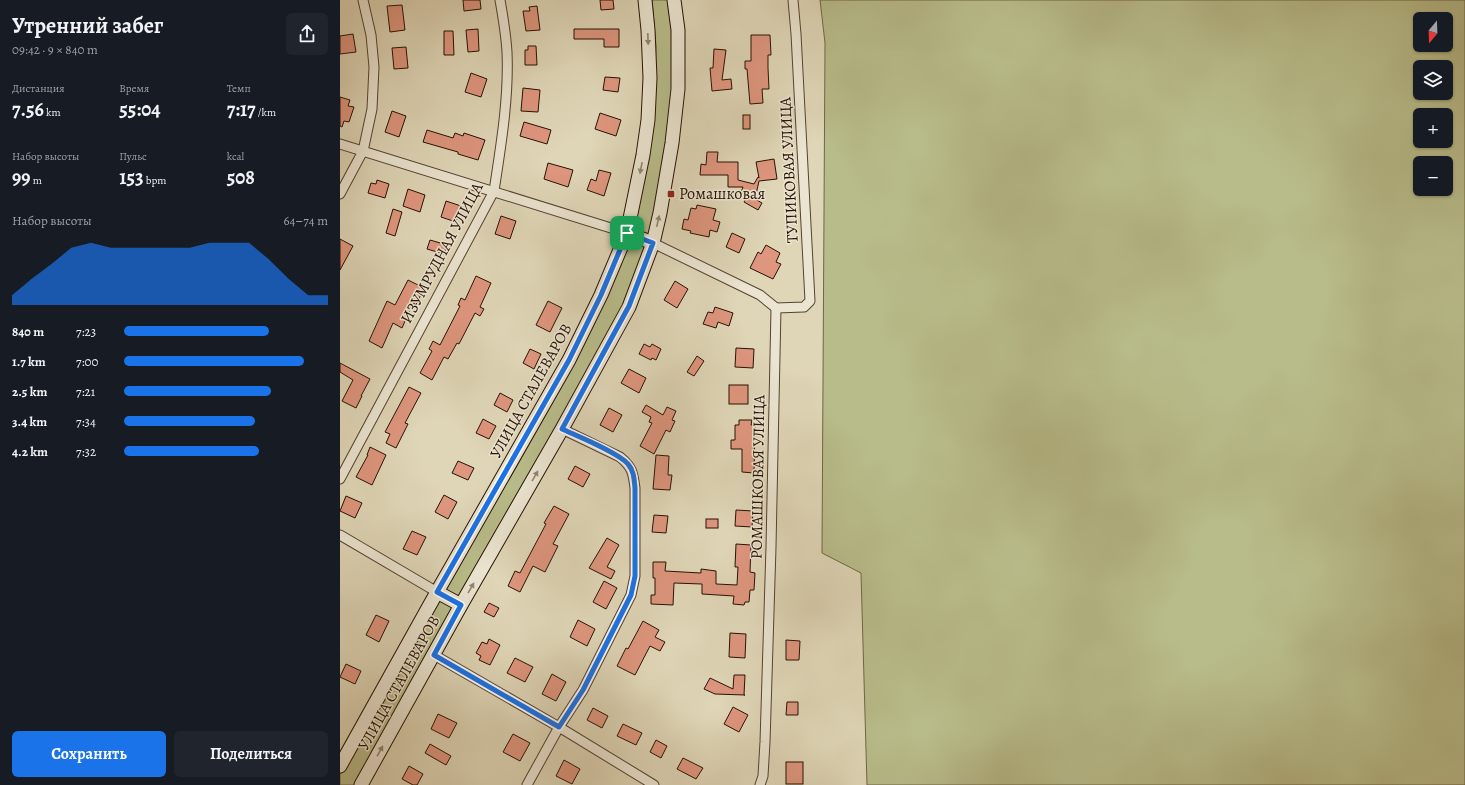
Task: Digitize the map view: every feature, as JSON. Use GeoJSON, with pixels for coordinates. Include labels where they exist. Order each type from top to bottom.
{"type":"FeatureCollection","features":[{"type":"Feature","properties":{"kind":"main road","name":"УЛИЦА СТАЛЕВАРОВ"},"geometry":{"type":"LineString","coordinates":[[340,766],[569,360],[601,295],[627,233],[643,155],[648,120],[650,78],[645,0]]}},
{"type":"Feature","properties":{"kind":"main road","name":"УЛИЦА СТАЛЕВАРОВ"},"geometry":{"type":"LineString","coordinates":[[361,785],[461,605],[562,429],[629,306],[653,243],[660,213],[672,143],[678,90],[678,30],[674,0]]}},
{"type":"Feature","properties":{"kind":"main road"},"geometry":{"type":"LineString","coordinates":[[627,233],[653,243]]}},
{"type":"Feature","properties":{"kind":"main road"},"geometry":{"type":"LineString","coordinates":[[437,592],[461,605]]}},
{"type":"Feature","properties":{"kind":"street"},"geometry":{"type":"LineString","coordinates":[[340,194],[362,151],[372,109],[374,67],[371,35],[363,0]]}},
{"type":"Feature","properties":{"kind":"street","name":"ИЗУМРУДНАЯ УЛИЦА"},"geometry":{"type":"LineString","coordinates":[[340,479],[494,191],[500,153],[505,102],[506,52],[500,0]]}},
{"type":"Feature","properties":{"kind":"street","name":"ТУПИКОВАЯ УЛИЦА"},"geometry":{"type":"LineString","coordinates":[[776,308],[804,307],[810,301],[793,0]]}},
{"type":"Feature","properties":{"kind":"street"},"geometry":{"type":"LineString","coordinates":[[340,144],[627,233]]}},
{"type":"Feature","properties":{"kind":"street"},"geometry":{"type":"LineString","coordinates":[[653,243],[760,295],[776,308]]}},
{"type":"Feature","properties":{"kind":"street","name":"РОМАШКОВАЯ УЛИЦА"},"geometry":{"type":"LineString","coordinates":[[760,785],[763,776],[765,742],[772,531],[776,308]]}},
{"type":"Feature","properties":{"kind":"street"},"geometry":{"type":"LineString","coordinates":[[527,785],[559,727],[583,690],[623,613],[631,595],[635,576],[635,488],[633,474],[628,464],[620,457],[562,429]]}},
{"type":"Feature","properties":{"kind":"street"},"geometry":{"type":"LineString","coordinates":[[340,535],[437,592]]}},
{"type":"Feature","properties":{"kind":"street"},"geometry":{"type":"LineString","coordinates":[[434,655],[559,727],[654,785]]}},
{"type":"Feature","properties":{"kind":"green space"},"geometry":{"type":"Polygon","coordinates":[[[652,0],[670,0],[672,19],[673,105],[656,202],[649,233],[645,235],[636,232],[634,227],[654,104],[656,46],[652,0]]]}},
{"type":"Feature","properties":{"kind":"green space"},"geometry":{"type":"Polygon","coordinates":[[[820,0],[1465,0],[1465,785],[867,785],[861,573],[822,553],[825,43],[820,0]]]}},
{"type":"Feature","properties":{"kind":"green space"},"geometry":{"type":"Polygon","coordinates":[[[629,241],[644,242],[645,247],[638,269],[618,318],[596,360],[458,597],[446,590],[629,241]]]}},
{"type":"Feature","properties":{"kind":"green space"},"geometry":{"type":"Polygon","coordinates":[[[439,601],[449,605],[452,608],[355,785],[340,785],[340,774],[439,601]]]}},
{"type":"Feature","properties":{"kind":"building"},"geometry":{"type":"Polygon","coordinates":[[[463,0],[480,0],[481,9],[464,11],[463,0]]]}},
{"type":"Feature","properties":{"kind":"building"},"geometry":{"type":"Polygon","coordinates":[[[600,0],[613,0],[614,9],[601,10],[600,0]]]}},
{"type":"Feature","properties":{"kind":"building"},"geometry":{"type":"Polygon","coordinates":[[[402,5],[405,30],[390,32],[387,6],[402,5]]]}},
{"type":"Feature","properties":{"kind":"building"},"geometry":{"type":"Polygon","coordinates":[[[537,6],[540,30],[526,31],[523,11],[530,11],[529,7],[537,6]]]}},
{"type":"Feature","properties":{"kind":"building"},"geometry":{"type":"Polygon","coordinates":[[[478,29],[479,51],[468,52],[466,30],[478,29]]]}},
{"type":"Feature","properties":{"kind":"building"},"geometry":{"type":"Polygon","coordinates":[[[574,29],[619,29],[619,47],[604,47],[604,39],[574,39],[574,29]]]}},
{"type":"Feature","properties":{"kind":"building"},"geometry":{"type":"Polygon","coordinates":[[[444,31],[453,31],[454,55],[444,55],[444,31]]]}},
{"type":"Feature","properties":{"kind":"building"},"geometry":{"type":"Polygon","coordinates":[[[353,34],[356,52],[340,54],[340,36],[353,34]]]}},
{"type":"Feature","properties":{"kind":"building"},"geometry":{"type":"Polygon","coordinates":[[[751,35],[770,35],[771,55],[768,55],[769,89],[762,89],[763,103],[750,104],[745,61],[751,61],[751,35]]]}},
{"type":"Feature","properties":{"kind":"building"},"geometry":{"type":"Polygon","coordinates":[[[528,46],[536,46],[537,65],[525,65],[525,50],[528,50],[528,46]]]}},
{"type":"Feature","properties":{"kind":"building"},"geometry":{"type":"Polygon","coordinates":[[[406,47],[408,68],[394,69],[392,48],[406,47]]]}},
{"type":"Feature","properties":{"kind":"building"},"geometry":{"type":"Polygon","coordinates":[[[714,49],[726,50],[722,80],[731,79],[732,89],[712,91],[710,68],[713,68],[714,49]]]}},
{"type":"Feature","properties":{"kind":"building"},"geometry":{"type":"Polygon","coordinates":[[[471,73],[487,79],[481,97],[465,92],[471,73]]]}},
{"type":"Feature","properties":{"kind":"building"},"geometry":{"type":"Polygon","coordinates":[[[605,77],[620,78],[618,92],[603,90],[605,77]]]}},
{"type":"Feature","properties":{"kind":"building"},"geometry":{"type":"Polygon","coordinates":[[[523,88],[540,90],[538,112],[521,111],[523,88]]]}},
{"type":"Feature","properties":{"kind":"building"},"geometry":{"type":"Polygon","coordinates":[[[340,97],[350,100],[348,106],[354,107],[349,122],[344,121],[342,127],[340,126],[340,97]]]}},
{"type":"Feature","properties":{"kind":"building"},"geometry":{"type":"Polygon","coordinates":[[[392,111],[406,116],[399,137],[385,132],[392,111]]]}},
{"type":"Feature","properties":{"kind":"building"},"geometry":{"type":"Polygon","coordinates":[[[600,113],[621,120],[616,136],[595,129],[600,113]]]}},
{"type":"Feature","properties":{"kind":"building"},"geometry":{"type":"Polygon","coordinates":[[[743,115],[750,115],[750,129],[743,129],[743,115]]]}},
{"type":"Feature","properties":{"kind":"building"},"geometry":{"type":"Polygon","coordinates":[[[524,122],[551,130],[547,144],[520,136],[524,122]]]}},
{"type":"Feature","properties":{"kind":"building"},"geometry":{"type":"Polygon","coordinates":[[[427,130],[453,138],[455,133],[463,136],[464,133],[485,140],[478,160],[458,154],[458,152],[423,142],[427,130]]]}},
{"type":"Feature","properties":{"kind":"building"},"geometry":{"type":"Polygon","coordinates":[[[707,152],[718,152],[717,162],[738,162],[738,180],[754,184],[758,177],[759,178],[756,162],[774,159],[777,179],[759,181],[755,199],[762,203],[758,210],[744,202],[749,193],[741,192],[743,187],[728,187],[728,175],[700,175],[701,164],[706,165],[707,152]]]}},
{"type":"Feature","properties":{"kind":"building"},"geometry":{"type":"Polygon","coordinates":[[[548,163],[573,170],[568,187],[544,179],[548,163]]]}},
{"type":"Feature","properties":{"kind":"building"},"geometry":{"type":"Polygon","coordinates":[[[599,170],[611,173],[604,196],[587,190],[591,179],[596,181],[599,170]]]}},
{"type":"Feature","properties":{"kind":"building"},"geometry":{"type":"Polygon","coordinates":[[[377,180],[389,184],[385,198],[368,193],[371,183],[376,184],[377,180]]]}},
{"type":"Feature","properties":{"kind":"building"},"geometry":{"type":"Polygon","coordinates":[[[408,189],[425,195],[420,212],[403,206],[408,189]]]}},
{"type":"Feature","properties":{"kind":"building"},"geometry":{"type":"Polygon","coordinates":[[[446,201],[461,206],[456,222],[441,217],[446,201]]]}},
{"type":"Feature","properties":{"kind":"building"},"geometry":{"type":"Polygon","coordinates":[[[697,205],[716,209],[713,220],[720,222],[717,232],[710,230],[709,237],[690,233],[691,231],[682,229],[684,219],[688,220],[691,208],[696,209],[697,205]]]}},
{"type":"Feature","properties":{"kind":"building"},"geometry":{"type":"Polygon","coordinates":[[[393,209],[402,212],[395,236],[386,233],[393,209]]]}},
{"type":"Feature","properties":{"kind":"building"},"geometry":{"type":"Polygon","coordinates":[[[501,216],[516,221],[510,239],[495,234],[501,216]]]}},
{"type":"Feature","properties":{"kind":"building"},"geometry":{"type":"Polygon","coordinates":[[[732,233],[745,239],[739,253],[726,247],[732,233]]]}},
{"type":"Feature","properties":{"kind":"building"},"geometry":{"type":"Polygon","coordinates":[[[340,239],[353,246],[340,270],[340,239]]]}},
{"type":"Feature","properties":{"kind":"building"},"geometry":{"type":"Polygon","coordinates":[[[430,240],[447,245],[444,254],[427,249],[430,240]]]}},
{"type":"Feature","properties":{"kind":"building"},"geometry":{"type":"Polygon","coordinates":[[[766,245],[780,253],[776,262],[781,264],[773,279],[750,268],[758,252],[761,254],[766,245]]]}},
{"type":"Feature","properties":{"kind":"building"},"geometry":{"type":"Polygon","coordinates":[[[476,276],[491,283],[480,307],[484,309],[480,316],[475,313],[459,344],[457,343],[448,359],[444,357],[432,380],[420,373],[432,351],[429,349],[433,341],[440,345],[460,306],[458,305],[461,298],[465,300],[476,276]]]}},
{"type":"Feature","properties":{"kind":"building"},"geometry":{"type":"Polygon","coordinates":[[[408,280],[424,288],[416,305],[413,303],[402,328],[393,323],[382,348],[369,341],[387,301],[395,305],[408,280]]]}},
{"type":"Feature","properties":{"kind":"building"},"geometry":{"type":"Polygon","coordinates":[[[675,281],[688,289],[677,308],[664,300],[675,281]]]}},
{"type":"Feature","properties":{"kind":"building"},"geometry":{"type":"Polygon","coordinates":[[[548,301],[562,308],[550,332],[536,325],[548,301]]]}},
{"type":"Feature","properties":{"kind":"building"},"geometry":{"type":"Polygon","coordinates":[[[715,307],[733,313],[729,326],[718,322],[716,328],[703,324],[708,312],[713,313],[715,307]]]}},
{"type":"Feature","properties":{"kind":"building"},"geometry":{"type":"Polygon","coordinates":[[[644,344],[650,347],[652,344],[661,349],[656,360],[652,358],[651,360],[639,354],[644,344]]]}},
{"type":"Feature","properties":{"kind":"building"},"geometry":{"type":"Polygon","coordinates":[[[736,348],[754,349],[753,368],[735,367],[736,348]]]}},
{"type":"Feature","properties":{"kind":"building"},"geometry":{"type":"Polygon","coordinates":[[[530,349],[541,354],[534,369],[523,363],[530,349]]]}},
{"type":"Feature","properties":{"kind":"building"},"geometry":{"type":"Polygon","coordinates":[[[697,356],[704,361],[694,376],[687,372],[697,356]]]}},
{"type":"Feature","properties":{"kind":"building"},"geometry":{"type":"Polygon","coordinates":[[[340,363],[370,379],[356,408],[342,401],[353,380],[340,372],[340,363]]]}},
{"type":"Feature","properties":{"kind":"building"},"geometry":{"type":"Polygon","coordinates":[[[629,369],[646,378],[639,393],[621,383],[629,369]]]}},
{"type":"Feature","properties":{"kind":"building"},"geometry":{"type":"Polygon","coordinates":[[[729,385],[748,385],[748,404],[729,404],[729,385]]]}},
{"type":"Feature","properties":{"kind":"building"},"geometry":{"type":"Polygon","coordinates":[[[409,387],[421,393],[405,423],[408,424],[396,448],[386,443],[390,434],[385,432],[409,387]]]}},
{"type":"Feature","properties":{"kind":"building"},"geometry":{"type":"Polygon","coordinates":[[[500,393],[513,400],[507,412],[494,405],[500,393]]]}},
{"type":"Feature","properties":{"kind":"building"},"geometry":{"type":"Polygon","coordinates":[[[646,405],[663,415],[667,407],[676,411],[672,420],[675,421],[670,432],[666,430],[654,454],[640,446],[652,423],[649,422],[651,417],[642,412],[646,405]]]}},
{"type":"Feature","properties":{"kind":"building"},"geometry":{"type":"Polygon","coordinates":[[[609,408],[622,415],[613,432],[600,425],[609,408]]]}},
{"type":"Feature","properties":{"kind":"building"},"geometry":{"type":"Polygon","coordinates":[[[483,419],[496,426],[489,439],[476,433],[483,419]]]}},
{"type":"Feature","properties":{"kind":"building"},"geometry":{"type":"Polygon","coordinates":[[[739,420],[752,420],[751,425],[755,425],[754,473],[742,472],[742,449],[731,449],[731,440],[735,440],[735,425],[739,425],[739,420]]]}},
{"type":"Feature","properties":{"kind":"building"},"geometry":{"type":"Polygon","coordinates":[[[370,447],[386,455],[372,485],[356,477],[368,455],[370,447]]]}},
{"type":"Feature","properties":{"kind":"building"},"geometry":{"type":"Polygon","coordinates":[[[656,455],[669,456],[668,475],[672,475],[670,490],[653,489],[656,455]]]}},
{"type":"Feature","properties":{"kind":"building"},"geometry":{"type":"Polygon","coordinates":[[[458,461],[474,468],[468,480],[452,473],[458,461]]]}},
{"type":"Feature","properties":{"kind":"building"},"geometry":{"type":"Polygon","coordinates":[[[575,466],[590,474],[583,487],[568,479],[575,466]]]}},
{"type":"Feature","properties":{"kind":"building"},"geometry":{"type":"Polygon","coordinates":[[[444,495],[457,502],[448,519],[435,512],[444,495]]]}},
{"type":"Feature","properties":{"kind":"building"},"geometry":{"type":"Polygon","coordinates":[[[346,496],[362,503],[355,518],[340,511],[346,496]]]}},
{"type":"Feature","properties":{"kind":"building"},"geometry":{"type":"Polygon","coordinates":[[[554,506],[569,514],[553,544],[558,546],[545,572],[533,566],[520,592],[508,586],[515,571],[520,573],[546,524],[544,523],[554,506]]]}},
{"type":"Feature","properties":{"kind":"building"},"geometry":{"type":"Polygon","coordinates":[[[736,510],[753,511],[752,527],[735,526],[736,510]]]}},
{"type":"Feature","properties":{"kind":"building"},"geometry":{"type":"Polygon","coordinates":[[[654,515],[668,516],[666,533],[652,532],[654,515]]]}},
{"type":"Feature","properties":{"kind":"building"},"geometry":{"type":"Polygon","coordinates":[[[706,519],[718,519],[718,528],[706,528],[706,519]]]}},
{"type":"Feature","properties":{"kind":"building"},"geometry":{"type":"Polygon","coordinates":[[[412,531],[426,537],[417,555],[403,549],[412,531]]]}},
{"type":"Feature","properties":{"kind":"building"},"geometry":{"type":"Polygon","coordinates":[[[607,538],[619,545],[607,567],[615,571],[611,579],[589,568],[607,538]]]}},
{"type":"Feature","properties":{"kind":"building"},"geometry":{"type":"Polygon","coordinates":[[[736,544],[751,545],[750,572],[755,573],[754,590],[750,590],[749,602],[745,602],[744,605],[733,604],[734,596],[702,594],[702,584],[674,583],[673,605],[651,604],[651,595],[655,595],[653,562],[666,562],[665,571],[701,573],[701,569],[716,571],[716,584],[737,585],[738,567],[735,567],[736,544]]]}},
{"type":"Feature","properties":{"kind":"building"},"geometry":{"type":"Polygon","coordinates":[[[604,581],[617,588],[606,609],[593,602],[604,581]]]}},
{"type":"Feature","properties":{"kind":"building"},"geometry":{"type":"Polygon","coordinates":[[[489,603],[499,608],[494,617],[484,612],[489,603]]]}},
{"type":"Feature","properties":{"kind":"building"},"geometry":{"type":"Polygon","coordinates":[[[376,615],[389,621],[379,642],[366,635],[376,615]]]}},
{"type":"Feature","properties":{"kind":"building"},"geometry":{"type":"Polygon","coordinates":[[[578,620],[595,629],[587,646],[570,637],[578,620]]]}},
{"type":"Feature","properties":{"kind":"building"},"geometry":{"type":"Polygon","coordinates":[[[643,621],[659,630],[655,637],[665,642],[660,651],[650,646],[635,675],[617,666],[626,648],[628,649],[643,621]]]}},
{"type":"Feature","properties":{"kind":"building"},"geometry":{"type":"Polygon","coordinates":[[[730,633],[746,634],[745,658],[729,657],[730,633]]]}},
{"type":"Feature","properties":{"kind":"building"},"geometry":{"type":"Polygon","coordinates":[[[489,639],[500,645],[490,665],[479,660],[481,656],[476,653],[482,642],[487,644],[489,639]]]}},
{"type":"Feature","properties":{"kind":"building"},"geometry":{"type":"Polygon","coordinates":[[[786,640],[800,641],[799,660],[786,660],[786,640]]]}},
{"type":"Feature","properties":{"kind":"building"},"geometry":{"type":"Polygon","coordinates":[[[515,658],[533,667],[525,682],[507,673],[515,658]]]}},
{"type":"Feature","properties":{"kind":"building"},"geometry":{"type":"Polygon","coordinates":[[[346,664],[361,671],[355,684],[340,677],[346,664]]]}},
{"type":"Feature","properties":{"kind":"building"},"geometry":{"type":"Polygon","coordinates":[[[552,674],[566,682],[556,701],[542,694],[552,674]]]}},
{"type":"Feature","properties":{"kind":"building"},"geometry":{"type":"Polygon","coordinates":[[[734,675],[745,675],[744,695],[715,694],[704,689],[710,678],[733,689],[734,675]]]}},
{"type":"Feature","properties":{"kind":"building"},"geometry":{"type":"Polygon","coordinates":[[[787,702],[798,702],[798,715],[786,715],[787,702]]]}},
{"type":"Feature","properties":{"kind":"building"},"geometry":{"type":"Polygon","coordinates":[[[733,707],[748,715],[739,732],[724,724],[733,707]]]}},
{"type":"Feature","properties":{"kind":"building"},"geometry":{"type":"Polygon","coordinates":[[[593,708],[608,716],[602,728],[587,720],[593,708]]]}},
{"type":"Feature","properties":{"kind":"building"},"geometry":{"type":"Polygon","coordinates":[[[438,714],[457,723],[449,738],[431,729],[438,714]]]}},
{"type":"Feature","properties":{"kind":"building"},"geometry":{"type":"Polygon","coordinates":[[[623,724],[642,733],[636,745],[617,736],[623,724]]]}},
{"type":"Feature","properties":{"kind":"building"},"geometry":{"type":"Polygon","coordinates":[[[513,734],[530,743],[520,761],[503,752],[513,734]]]}},
{"type":"Feature","properties":{"kind":"building"},"geometry":{"type":"Polygon","coordinates":[[[656,740],[667,746],[661,758],[650,752],[656,740]]]}},
{"type":"Feature","properties":{"kind":"building"},"geometry":{"type":"Polygon","coordinates":[[[430,744],[451,756],[446,765],[425,753],[430,744]]]}},
{"type":"Feature","properties":{"kind":"building"},"geometry":{"type":"Polygon","coordinates":[[[683,758],[703,768],[696,779],[677,769],[683,758]]]}},
{"type":"Feature","properties":{"kind":"building"},"geometry":{"type":"Polygon","coordinates":[[[564,760],[580,769],[572,784],[556,776],[564,760]]]}},
{"type":"Feature","properties":{"kind":"building"},"geometry":{"type":"Polygon","coordinates":[[[786,762],[803,762],[803,784],[786,784],[786,762]]]}},
{"type":"Feature","properties":{"kind":"building"},"geometry":{"type":"Polygon","coordinates":[[[409,766],[423,774],[417,785],[413,785],[402,779],[409,766]]]}},
{"type":"Feature","properties":{"kind":"place","name":"Ромашковая"},"geometry":{"type":"Point","coordinates":[671,194]}},
{"type":"Feature","properties":{"kind":"route"},"geometry":{"type":"LineString","coordinates":[[627,233],[653,243],[629,306],[562,429],[620,457],[628,464],[633,474],[635,488],[635,576],[631,595],[623,613],[583,690],[559,727],[434,655],[461,605],[437,592],[569,360],[601,295],[627,233]]}}]}
